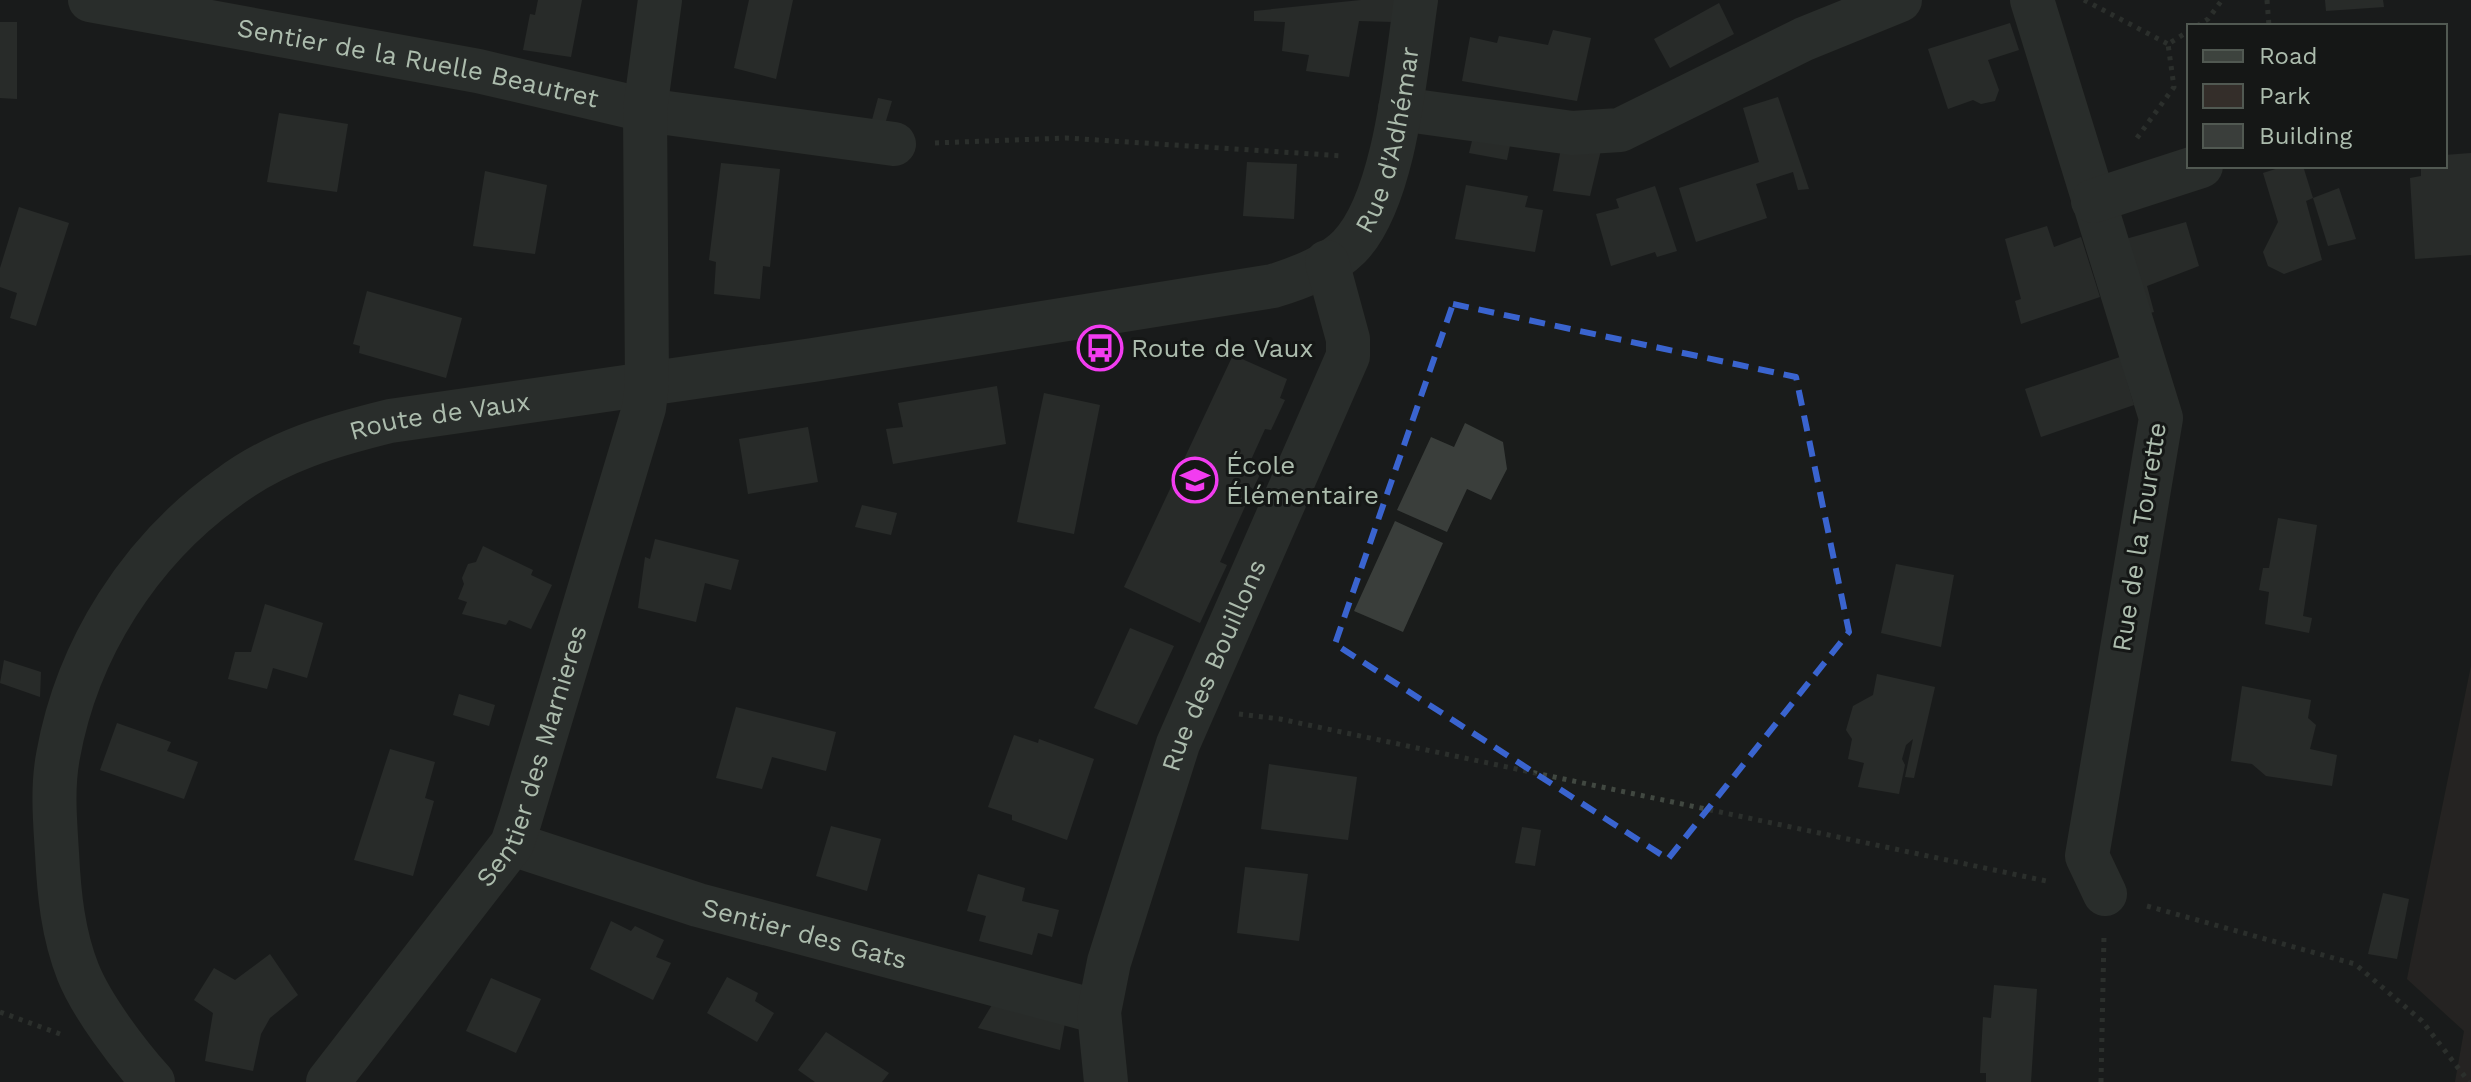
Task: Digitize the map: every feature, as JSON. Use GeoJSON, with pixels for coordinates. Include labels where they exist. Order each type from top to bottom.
{"type":"FeatureCollection","features":[{"type":"Feature","properties":{"kind":"street","name":"Sentier des Marnieres"},"geometry":{"type":"LineString","coordinates":[[328,1082],[512,844],[644,408],[647,384],[645,110],[660,0]]}},
{"type":"Feature","properties":{"kind":"street","name":"Rue d'Adhémar"},"geometry":{"type":"LineString","coordinates":[[1327,262],[1348,247],[1363,228],[1389,159],[1400,109],[1416,0]]}},
{"type":"Feature","properties":{"kind":"street"},"geometry":{"type":"LineString","coordinates":[[1400,109],[1572,133],[1620,130],[1804,39],[1900,0]]}},
{"type":"Feature","properties":{"kind":"street","name":"Rue de la Tourette"},"geometry":{"type":"LineString","coordinates":[[2032,0],[2161,418],[2087,856],[2105,894]]}},
{"type":"Feature","properties":{"kind":"street","name":"Sentier de la Ruelle Beautret"},"geometry":{"type":"LineString","coordinates":[[92,2],[185,15],[335,43],[645,110],[894,144]]}},
{"type":"Feature","properties":{"kind":"street"},"geometry":{"type":"LineString","coordinates":[[2093,201],[2195,168]]}},
{"type":"Feature","properties":{"kind":"street","name":"Route de Vaux"},"geometry":{"type":"LineString","coordinates":[[153,1082],[136,1062],[80,976],[61,911],[54,803],[57,759],[70,705],[111,614],[137,573],[228,487],[272,460],[328,437],[390,421],[1273,286],[1298,278],[1327,262]]}},
{"type":"Feature","properties":{"kind":"street","name":"Rue des Bouillons"},"geometry":{"type":"LineString","coordinates":[[1106,1082],[1099,1012],[1109,962],[1178,744],[1348,356],[1348,339],[1327,262]]}},
{"type":"Feature","properties":{"kind":"street","name":"Sentier des Gats"},"geometry":{"type":"LineString","coordinates":[[512,844],[698,905],[1099,1012]]}},
{"type":"Feature","properties":{"kind":"path"},"geometry":{"type":"LineString","coordinates":[[2084,0],[2168,44]]}},
{"type":"Feature","properties":{"kind":"path"},"geometry":{"type":"LineString","coordinates":[[2200,24],[2208,19],[2222,0]]}},
{"type":"Feature","properties":{"kind":"path"},"geometry":{"type":"LineString","coordinates":[[2267,0],[2269,24]]}},
{"type":"Feature","properties":{"kind":"path"},"geometry":{"type":"LineString","coordinates":[[2168,44],[2187,32]]}},
{"type":"Feature","properties":{"kind":"path"},"geometry":{"type":"LineString","coordinates":[[2093,201],[2174,87],[2168,44]]}},
{"type":"Feature","properties":{"kind":"path"},"geometry":{"type":"LineString","coordinates":[[894,144],[1066,138],[1389,159]]}},
{"type":"Feature","properties":{"kind":"path"},"geometry":{"type":"LineString","coordinates":[[1194,708],[1280,719],[2105,894],[2355,964],[2422,1021],[2469,1082]]}},
{"type":"Feature","properties":{"kind":"path"},"geometry":{"type":"LineString","coordinates":[[2101,1082],[2105,894]]}},
{"type":"Feature","properties":{"kind":"highlighted area"},"geometry":{"type":"Polygon","coordinates":[[[1453,304],[1796,377],[1849,632],[1668,859],[1335,644],[1453,304]]]}},
{"type":"Feature","properties":{"kind":"green space"},"geometry":{"type":"Polygon","coordinates":[[[2471,666],[2471,1082],[2455,1082],[2464,1031],[2407,979],[2471,666]]]}},
{"type":"Feature","properties":{"kind":"building"},"geometry":{"type":"Polygon","coordinates":[[[538,0],[582,0],[571,57],[523,50],[530,14],[535,15],[538,0]]]}},
{"type":"Feature","properties":{"kind":"building"},"geometry":{"type":"Polygon","coordinates":[[[749,0],[793,0],[776,79],[734,68],[749,0]]]}},
{"type":"Feature","properties":{"kind":"building"},"geometry":{"type":"Polygon","coordinates":[[[1361,0],[1398,0],[1394,22],[1359,21],[1349,77],[1306,71],[1309,55],[1282,51],[1285,22],[1254,21],[1254,11],[1361,0]]]}},
{"type":"Feature","properties":{"kind":"building"},"geometry":{"type":"Polygon","coordinates":[[[2325,0],[2383,0],[2384,7],[2326,11],[2325,0]]]}},
{"type":"Feature","properties":{"kind":"building"},"geometry":{"type":"Polygon","coordinates":[[[1719,3],[1734,34],[1670,68],[1654,39],[1719,3]]]}},
{"type":"Feature","properties":{"kind":"building"},"geometry":{"type":"Polygon","coordinates":[[[0,22],[17,22],[17,99],[0,98],[0,22]]]}},
{"type":"Feature","properties":{"kind":"building"},"geometry":{"type":"Polygon","coordinates":[[[2010,23],[2019,50],[1988,60],[1999,90],[1995,101],[1981,104],[1973,100],[1948,109],[1928,49],[2010,23]]]}},
{"type":"Feature","properties":{"kind":"building"},"geometry":{"type":"Polygon","coordinates":[[[1553,30],[1591,38],[1577,101],[1462,81],[1470,37],[1497,43],[1499,36],[1548,45],[1553,30]]]}},
{"type":"Feature","properties":{"kind":"building"},"geometry":{"type":"Polygon","coordinates":[[[1778,97],[1809,189],[1798,190],[1793,172],[1756,184],[1767,218],[1696,242],[1679,188],[1759,162],[1743,108],[1778,97]]]}},
{"type":"Feature","properties":{"kind":"building"},"geometry":{"type":"Polygon","coordinates":[[[878,98],[892,101],[885,124],[872,120],[878,98]]]}},
{"type":"Feature","properties":{"kind":"building"},"geometry":{"type":"Polygon","coordinates":[[[279,113],[348,124],[337,192],[267,182],[279,113]]]}},
{"type":"Feature","properties":{"kind":"building"},"geometry":{"type":"Polygon","coordinates":[[[1475,129],[1512,135],[1507,160],[1469,153],[1475,129]]]}},
{"type":"Feature","properties":{"kind":"building"},"geometry":{"type":"Polygon","coordinates":[[[1562,143],[1601,150],[1590,196],[1553,191],[1562,143]]]}},
{"type":"Feature","properties":{"kind":"building"},"geometry":{"type":"Polygon","coordinates":[[[2471,153],[2471,255],[2415,259],[2410,178],[2421,176],[2421,168],[2447,168],[2447,155],[2471,153]]]}},
{"type":"Feature","properties":{"kind":"building"},"geometry":{"type":"Polygon","coordinates":[[[1247,162],[1297,164],[1294,219],[1243,216],[1247,162]]]}},
{"type":"Feature","properties":{"kind":"building"},"geometry":{"type":"Polygon","coordinates":[[[721,163],[780,169],[770,267],[763,266],[760,299],[714,294],[716,262],[709,260],[721,163]]]}},
{"type":"Feature","properties":{"kind":"building"},"geometry":{"type":"Polygon","coordinates":[[[2279,168],[2304,168],[2313,198],[2306,201],[2322,260],[2284,274],[2268,266],[2263,252],[2278,222],[2263,173],[2279,168]]]}},
{"type":"Feature","properties":{"kind":"building"},"geometry":{"type":"Polygon","coordinates":[[[485,171],[547,185],[535,254],[473,246],[485,171]]]}},
{"type":"Feature","properties":{"kind":"building"},"geometry":{"type":"Polygon","coordinates":[[[1466,185],[1528,196],[1525,207],[1543,210],[1535,252],[1455,239],[1466,185]]]}},
{"type":"Feature","properties":{"kind":"building"},"geometry":{"type":"Polygon","coordinates":[[[1655,186],[1677,251],[1657,257],[1655,252],[1611,266],[1596,214],[1619,208],[1616,199],[1655,186]]]}},
{"type":"Feature","properties":{"kind":"building"},"geometry":{"type":"Polygon","coordinates":[[[2339,188],[2356,239],[2328,246],[2313,198],[2339,188]]]}},
{"type":"Feature","properties":{"kind":"building"},"geometry":{"type":"Polygon","coordinates":[[[19,207],[69,223],[36,326],[10,318],[17,293],[0,287],[0,268],[19,207]]]}},
{"type":"Feature","properties":{"kind":"building"},"geometry":{"type":"Polygon","coordinates":[[[2186,222],[2199,266],[2147,286],[2154,312],[2138,316],[2115,242],[2186,222]]]}},
{"type":"Feature","properties":{"kind":"building"},"geometry":{"type":"Polygon","coordinates":[[[2047,226],[2054,247],[2081,237],[2100,297],[2021,324],[2015,301],[2021,299],[2005,239],[2047,226]]]}},
{"type":"Feature","properties":{"kind":"building"},"geometry":{"type":"Polygon","coordinates":[[[367,291],[462,318],[446,378],[359,353],[360,346],[353,344],[367,291]]]}},
{"type":"Feature","properties":{"kind":"building"},"geometry":{"type":"Polygon","coordinates":[[[1233,355],[1287,379],[1280,398],[1285,400],[1271,430],[1265,429],[1250,462],[1263,468],[1253,489],[1249,486],[1244,499],[1248,500],[1220,562],[1227,565],[1200,623],[1124,587],[1233,355]]]}},
{"type":"Feature","properties":{"kind":"building"},"geometry":{"type":"Polygon","coordinates":[[[2120,357],[2134,405],[2041,437],[2025,389],[2120,357]]]}},
{"type":"Feature","properties":{"kind":"building"},"geometry":{"type":"Polygon","coordinates":[[[997,386],[1006,444],[893,464],[886,429],[903,427],[898,403],[997,386]]]}},
{"type":"Feature","properties":{"kind":"building"},"geometry":{"type":"Polygon","coordinates":[[[1044,393],[1100,405],[1074,534],[1017,522],[1044,393]]]}},
{"type":"Feature","properties":{"kind":"building"},"geometry":{"type":"Polygon","coordinates":[[[1465,423],[1503,442],[1507,469],[1491,500],[1467,489],[1447,532],[1397,510],[1431,437],[1454,447],[1465,423]]]}},
{"type":"Feature","properties":{"kind":"building"},"geometry":{"type":"Polygon","coordinates":[[[808,427],[818,482],[748,494],[739,439],[808,427]]]}},
{"type":"Feature","properties":{"kind":"building"},"geometry":{"type":"Polygon","coordinates":[[[862,505],[897,513],[891,535],[855,527],[862,505]]]}},
{"type":"Feature","properties":{"kind":"building"},"geometry":{"type":"Polygon","coordinates":[[[2278,518],[2317,525],[2303,616],[2312,618],[2309,633],[2265,624],[2269,592],[2259,590],[2263,568],[2269,568],[2278,518]]]}},
{"type":"Feature","properties":{"kind":"building"},"geometry":{"type":"Polygon","coordinates":[[[1395,521],[1443,543],[1403,632],[1354,611],[1395,521]]]}},
{"type":"Feature","properties":{"kind":"building"},"geometry":{"type":"Polygon","coordinates":[[[655,539],[739,560],[731,590],[705,583],[696,622],[638,608],[645,557],[650,559],[655,539]]]}},
{"type":"Feature","properties":{"kind":"building"},"geometry":{"type":"Polygon","coordinates":[[[483,546],[533,570],[531,575],[552,585],[531,629],[509,620],[506,625],[462,614],[467,602],[458,599],[464,584],[462,578],[468,564],[476,562],[483,546]]]}},
{"type":"Feature","properties":{"kind":"building"},"geometry":{"type":"Polygon","coordinates":[[[1896,564],[1954,575],[1941,647],[1881,633],[1896,564]]]}},
{"type":"Feature","properties":{"kind":"building"},"geometry":{"type":"Polygon","coordinates":[[[265,604],[323,623],[307,678],[273,668],[267,689],[228,679],[235,652],[251,652],[265,604]]]}},
{"type":"Feature","properties":{"kind":"building"},"geometry":{"type":"Polygon","coordinates":[[[1130,628],[1174,646],[1137,725],[1094,708],[1130,628]]]}},
{"type":"Feature","properties":{"kind":"building"},"geometry":{"type":"Polygon","coordinates":[[[4,660],[41,672],[40,697],[0,683],[4,660]]]}},
{"type":"Feature","properties":{"kind":"building"},"geometry":{"type":"Polygon","coordinates":[[[1877,674],[1935,687],[1914,778],[1905,777],[1913,739],[1906,745],[1902,759],[1905,765],[1899,794],[1858,787],[1864,763],[1848,759],[1852,739],[1846,730],[1853,706],[1873,695],[1877,674]]]}},
{"type":"Feature","properties":{"kind":"building"},"geometry":{"type":"Polygon","coordinates":[[[2242,686],[2311,700],[2308,718],[2316,725],[2310,749],[2337,755],[2332,786],[2266,776],[2252,764],[2231,761],[2242,686]]]}},
{"type":"Feature","properties":{"kind":"building"},"geometry":{"type":"Polygon","coordinates":[[[459,694],[495,705],[489,726],[453,715],[459,694]]]}},
{"type":"Feature","properties":{"kind":"building"},"geometry":{"type":"Polygon","coordinates":[[[736,707],[836,732],[826,771],[772,757],[762,789],[716,778],[736,707]]]}},
{"type":"Feature","properties":{"kind":"building"},"geometry":{"type":"Polygon","coordinates":[[[117,723],[171,742],[167,751],[198,762],[184,799],[100,770],[117,723]]]}},
{"type":"Feature","properties":{"kind":"building"},"geometry":{"type":"Polygon","coordinates":[[[1014,735],[1038,743],[1039,739],[1094,759],[1067,840],[1012,820],[1012,815],[988,807],[1014,735]]]}},
{"type":"Feature","properties":{"kind":"building"},"geometry":{"type":"Polygon","coordinates":[[[390,749],[435,762],[425,798],[434,801],[413,876],[354,860],[390,749]]]}},
{"type":"Feature","properties":{"kind":"building"},"geometry":{"type":"Polygon","coordinates":[[[1269,764],[1357,777],[1348,840],[1261,829],[1269,764]]]}},
{"type":"Feature","properties":{"kind":"building"},"geometry":{"type":"Polygon","coordinates":[[[831,826],[881,839],[867,891],[816,876],[831,826]]]}},
{"type":"Feature","properties":{"kind":"building"},"geometry":{"type":"Polygon","coordinates":[[[1522,827],[1541,830],[1535,866],[1515,863],[1522,827]]]}},
{"type":"Feature","properties":{"kind":"building"},"geometry":{"type":"Polygon","coordinates":[[[1245,867],[1308,874],[1299,941],[1237,933],[1245,867]]]}},
{"type":"Feature","properties":{"kind":"building"},"geometry":{"type":"Polygon","coordinates":[[[978,874],[1025,888],[1022,901],[1059,910],[1052,937],[1038,933],[1032,955],[979,941],[986,916],[967,911],[978,874]]]}},
{"type":"Feature","properties":{"kind":"building"},"geometry":{"type":"Polygon","coordinates":[[[2383,893],[2409,899],[2397,959],[2368,954],[2383,893]]]}},
{"type":"Feature","properties":{"kind":"building"},"geometry":{"type":"Polygon","coordinates":[[[611,921],[631,931],[635,926],[664,940],[656,957],[671,963],[653,1000],[590,969],[611,921]]]}},
{"type":"Feature","properties":{"kind":"building"},"geometry":{"type":"Polygon","coordinates":[[[270,954],[298,995],[270,1018],[261,1034],[253,1071],[205,1061],[213,1013],[194,1000],[214,968],[235,980],[270,954]]]}},
{"type":"Feature","properties":{"kind":"building"},"geometry":{"type":"Polygon","coordinates":[[[727,977],[758,993],[755,1001],[774,1013],[757,1042],[707,1013],[727,977]]]}},
{"type":"Feature","properties":{"kind":"building"},"geometry":{"type":"Polygon","coordinates":[[[491,978],[541,999],[516,1053],[466,1031],[491,978]]]}},
{"type":"Feature","properties":{"kind":"building"},"geometry":{"type":"Polygon","coordinates":[[[1994,985],[2037,989],[2031,1082],[1986,1082],[1986,1073],[1980,1073],[1983,1017],[1991,1018],[1994,985]]]}},
{"type":"Feature","properties":{"kind":"building"},"geometry":{"type":"Polygon","coordinates":[[[995,1000],[1067,1012],[1060,1050],[978,1028],[995,1000]]]}},
{"type":"Feature","properties":{"kind":"building"},"geometry":{"type":"Polygon","coordinates":[[[826,1032],[889,1073],[882,1082],[815,1082],[798,1070],[826,1032]]]}},
{"type":"Feature","properties":{"kind":"place","name":"Route de Vaux"},"geometry":{"type":"Point","coordinates":[1100,348]}},
{"type":"Feature","properties":{"kind":"place","name":"École Élémentaire"},"geometry":{"type":"Point","coordinates":[1195,480]}}]}
